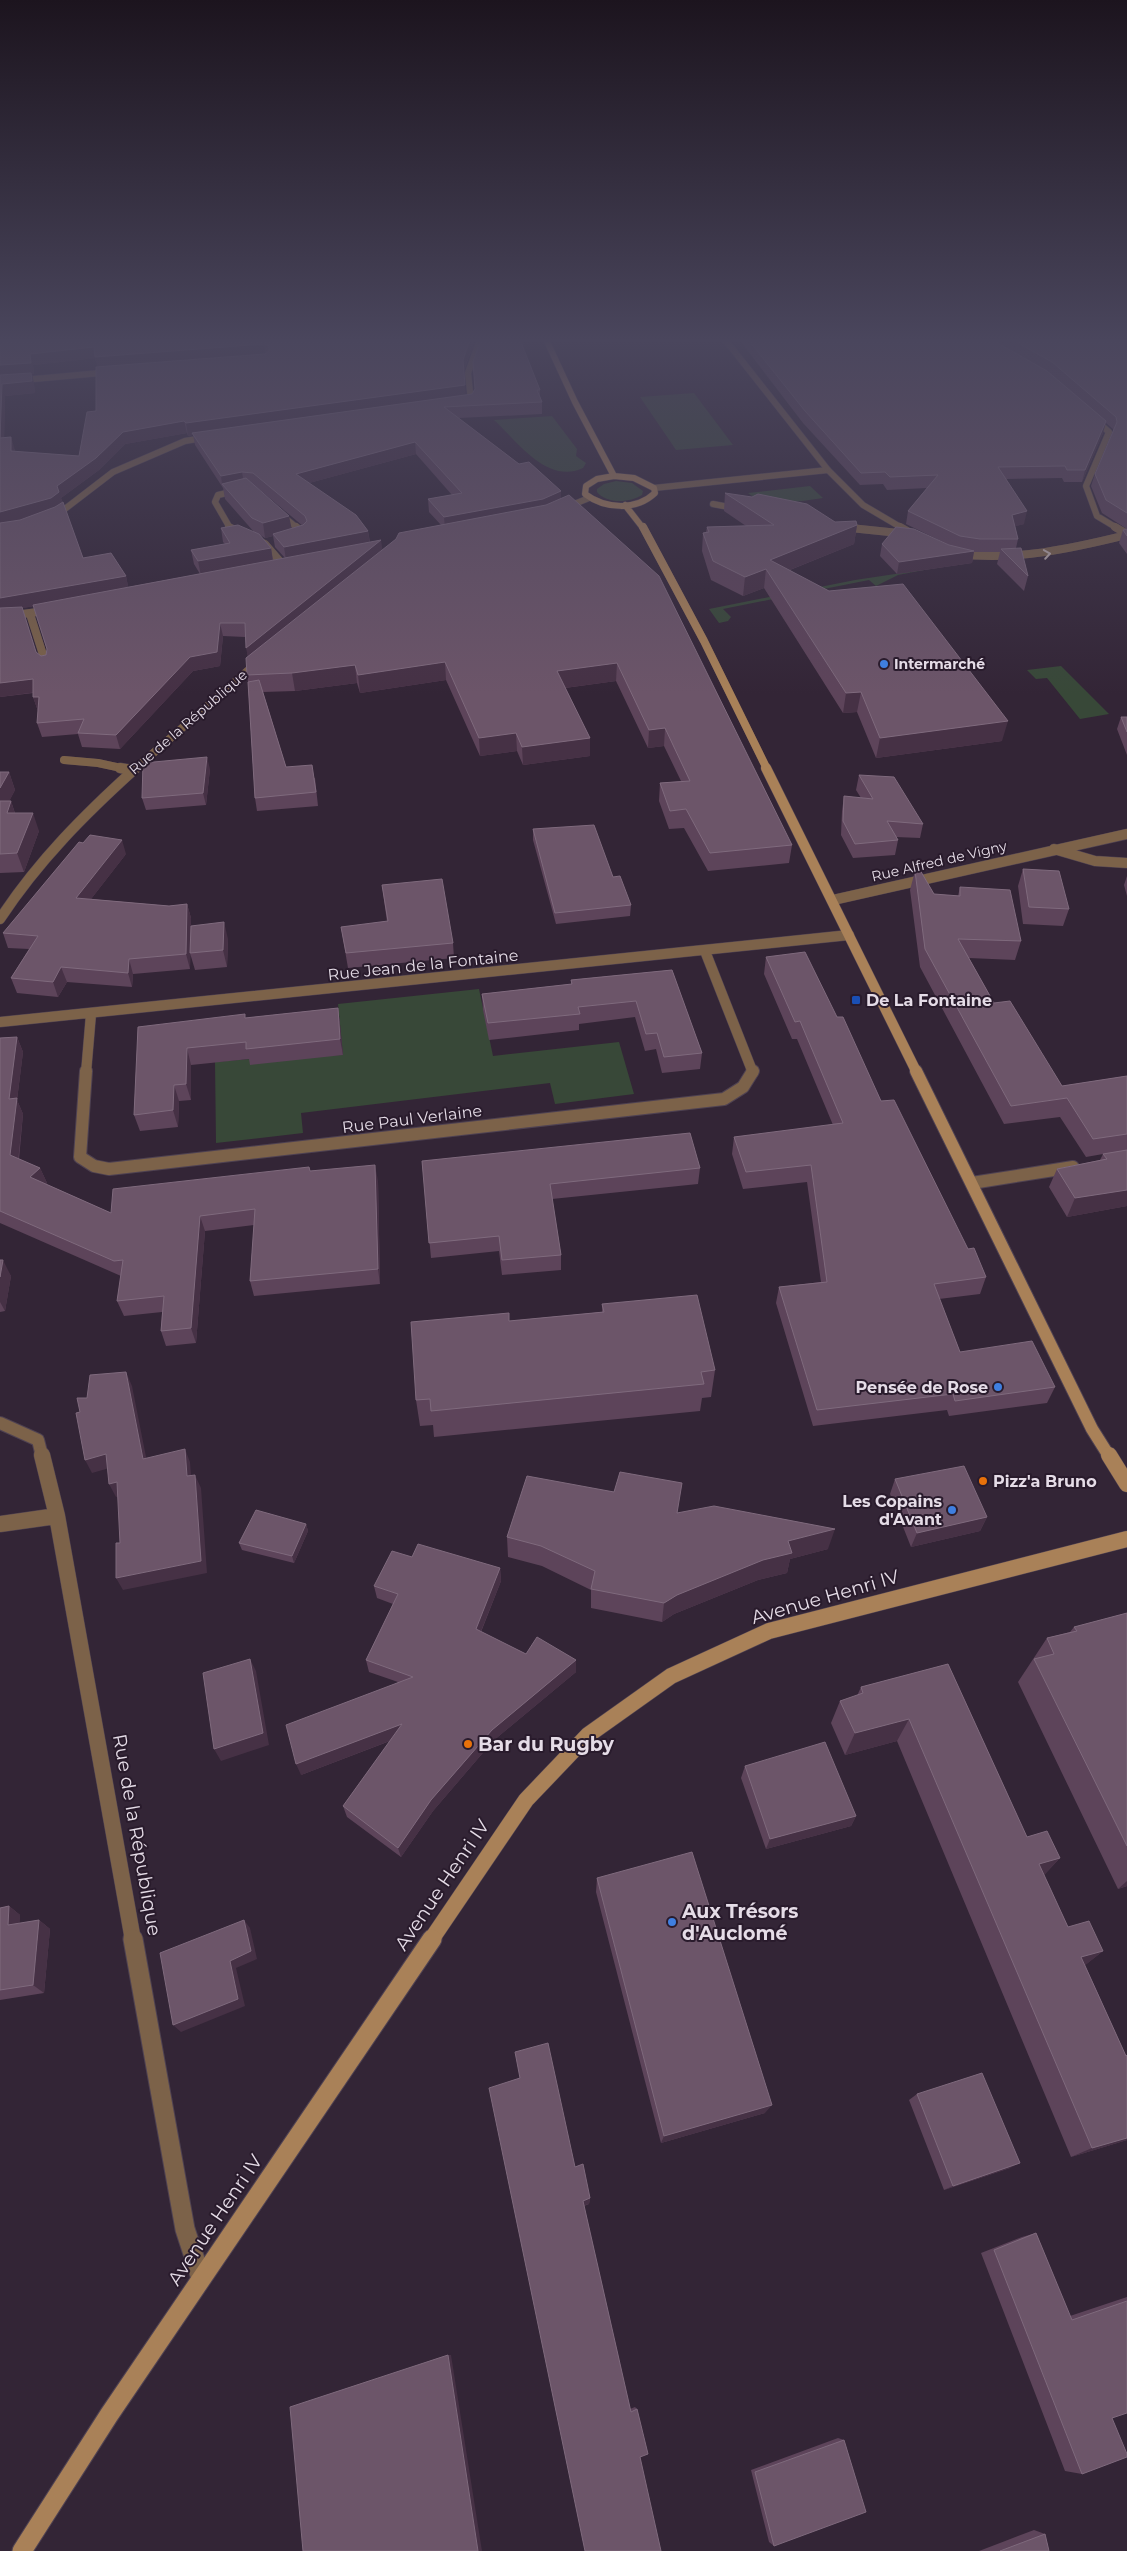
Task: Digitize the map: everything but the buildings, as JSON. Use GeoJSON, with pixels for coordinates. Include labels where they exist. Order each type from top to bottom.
{"type":"FeatureCollection","features":[{"type":"Feature","properties":{"kind":"street"},"geometry":{"type":"LineString","coordinates":[[41,520],[57,515],[113,472],[150,456]]}},
{"type":"Feature","properties":{"kind":"street"},"geometry":{"type":"LineString","coordinates":[[603,456],[614,476]]}},
{"type":"Feature","properties":{"kind":"street"},"geometry":{"type":"LineString","coordinates":[[817,456],[828,470],[863,505],[919,537],[829,525]]}},
{"type":"Feature","properties":{"kind":"street"},"geometry":{"type":"LineString","coordinates":[[1099,456],[1086,486],[1097,516],[1127,535]]}},
{"type":"Feature","properties":{"kind":"street"},"geometry":{"type":"LineString","coordinates":[[654,488],[655,493],[645,501],[625,505],[604,504],[589,498],[584,490],[586,486],[597,479],[614,476],[634,478],[654,488],[828,470]]}},
{"type":"Feature","properties":{"kind":"street"},"geometry":{"type":"LineString","coordinates":[[245,489],[218,495],[215,502],[230,528],[265,544],[284,566]]}},
{"type":"Feature","properties":{"kind":"street"},"geometry":{"type":"LineString","coordinates":[[554,512],[589,498]]}},
{"type":"Feature","properties":{"kind":"street"},"geometry":{"type":"LineString","coordinates":[[713,504],[752,511]]}},
{"type":"Feature","properties":{"kind":"street"},"geometry":{"type":"LineString","coordinates":[[625,505],[639,520],[704,641],[1092,1429],[1127,1484]]}},
{"type":"Feature","properties":{"kind":"street"},"geometry":{"type":"LineString","coordinates":[[274,509],[303,533],[284,539]]}},
{"type":"Feature","properties":{"kind":"street"},"geometry":{"type":"LineString","coordinates":[[948,551],[976,558],[1046,555],[1127,535]]}},
{"type":"Feature","properties":{"kind":"street"},"geometry":{"type":"LineString","coordinates":[[265,544],[274,542]]}},
{"type":"Feature","properties":{"kind":"street"},"geometry":{"type":"LineString","coordinates":[[274,568],[293,565]]}},
{"type":"Feature","properties":{"kind":"street"},"geometry":{"type":"LineString","coordinates":[[0,617],[60,608]]}},
{"type":"Feature","properties":{"kind":"street"},"geometry":{"type":"LineString","coordinates":[[30,614],[46,664]]}},
{"type":"Feature","properties":{"kind":"street","name":"Rue de la République"},"geometry":{"type":"LineString","coordinates":[[0,918],[12,900],[71,827],[192,716],[267,655]]}},
{"type":"Feature","properties":{"kind":"street"},"geometry":{"type":"LineString","coordinates":[[64,760],[98,763],[132,770]]}},
{"type":"Feature","properties":{"kind":"street","name":"Rue Alfred de Vigny"},"geometry":{"type":"LineString","coordinates":[[833,900],[1052,849],[1127,834]]}},
{"type":"Feature","properties":{"kind":"street","name":"Rue Alfred de Vigny"},"geometry":{"type":"LineString","coordinates":[[1052,849],[1095,861],[1127,863]]}},
{"type":"Feature","properties":{"kind":"street","name":"Rue Jean de la Fontaine"},"geometry":{"type":"LineString","coordinates":[[0,1022],[849,936]]}},
{"type":"Feature","properties":{"kind":"street","name":"Rue Paul Verlaine"},"geometry":{"type":"LineString","coordinates":[[91,1014],[79,1152],[80,1157],[88,1163],[108,1169],[724,1099],[744,1087],[753,1072],[705,951]]}},
{"type":"Feature","properties":{"kind":"street"},"geometry":{"type":"LineString","coordinates":[[972,1183],[1081,1166]]}},
{"type":"Feature","properties":{"kind":"street","name":"Rue de la République"},"geometry":{"type":"LineString","coordinates":[[0,1423],[38,1440],[56,1516],[185,2229],[201,2278]]}},
{"type":"Feature","properties":{"kind":"street"},"geometry":{"type":"LineString","coordinates":[[0,1524],[56,1516]]}},
{"type":"Feature","properties":{"kind":"street","name":"Avenue Henri IV"},"geometry":{"type":"LineString","coordinates":[[22,2551],[109,2415],[526,1800],[588,1735],[671,1676],[770,1631],[1127,1539]]}},
{"type":"Feature","properties":{"kind":"green space"},"geometry":{"type":"Polygon","coordinates":[[[532,456],[576,456],[586,463],[583,468],[570,472],[557,471],[545,466],[532,456]]]}},
{"type":"Feature","properties":{"kind":"green space"},"geometry":{"type":"Polygon","coordinates":[[[616,481],[632,483],[643,491],[642,495],[631,500],[618,501],[606,499],[597,492],[597,489],[604,484],[616,481]]]}},
{"type":"Feature","properties":{"kind":"green space"},"geometry":{"type":"Polygon","coordinates":[[[810,486],[823,498],[784,503],[765,501],[748,493],[810,486]]]}},
{"type":"Feature","properties":{"kind":"green space"},"geometry":{"type":"Polygon","coordinates":[[[935,568],[898,575],[876,586],[869,580],[723,609],[731,617],[728,621],[719,623],[709,609],[855,580],[935,568]]]}},
{"type":"Feature","properties":{"kind":"green space"},"geometry":{"type":"Polygon","coordinates":[[[1061,666],[1109,714],[1080,719],[1047,678],[1036,679],[1027,670],[1061,666]]]}},
{"type":"Feature","properties":{"kind":"green space"},"geometry":{"type":"Polygon","coordinates":[[[479,989],[493,1056],[619,1042],[634,1094],[555,1104],[550,1083],[301,1113],[303,1133],[216,1143],[215,1062],[343,1055],[338,1004],[479,989]]]}},
{"type":"Feature","properties":{"kind":"place","name":"Intermarché"},"geometry":{"type":"Point","coordinates":[884,664]}},
{"type":"Feature","properties":{"kind":"place","name":"De La Fontaine"},"geometry":{"type":"Point","coordinates":[856,1000]}},
{"type":"Feature","properties":{"kind":"place","name":"Pensée de Rose"},"geometry":{"type":"Point","coordinates":[998,1387]}},
{"type":"Feature","properties":{"kind":"place","name":"Pizz'a Bruno"},"geometry":{"type":"Point","coordinates":[983,1481]}},
{"type":"Feature","properties":{"kind":"place","name":"Les Copains d'Avant"},"geometry":{"type":"Point","coordinates":[952,1510]}},
{"type":"Feature","properties":{"kind":"place","name":"Bar du Rugby"},"geometry":{"type":"Point","coordinates":[468,1744]}},
{"type":"Feature","properties":{"kind":"place","name":"Aux Trésors d'Auclomé"},"geometry":{"type":"Point","coordinates":[672,1922]}}]}
